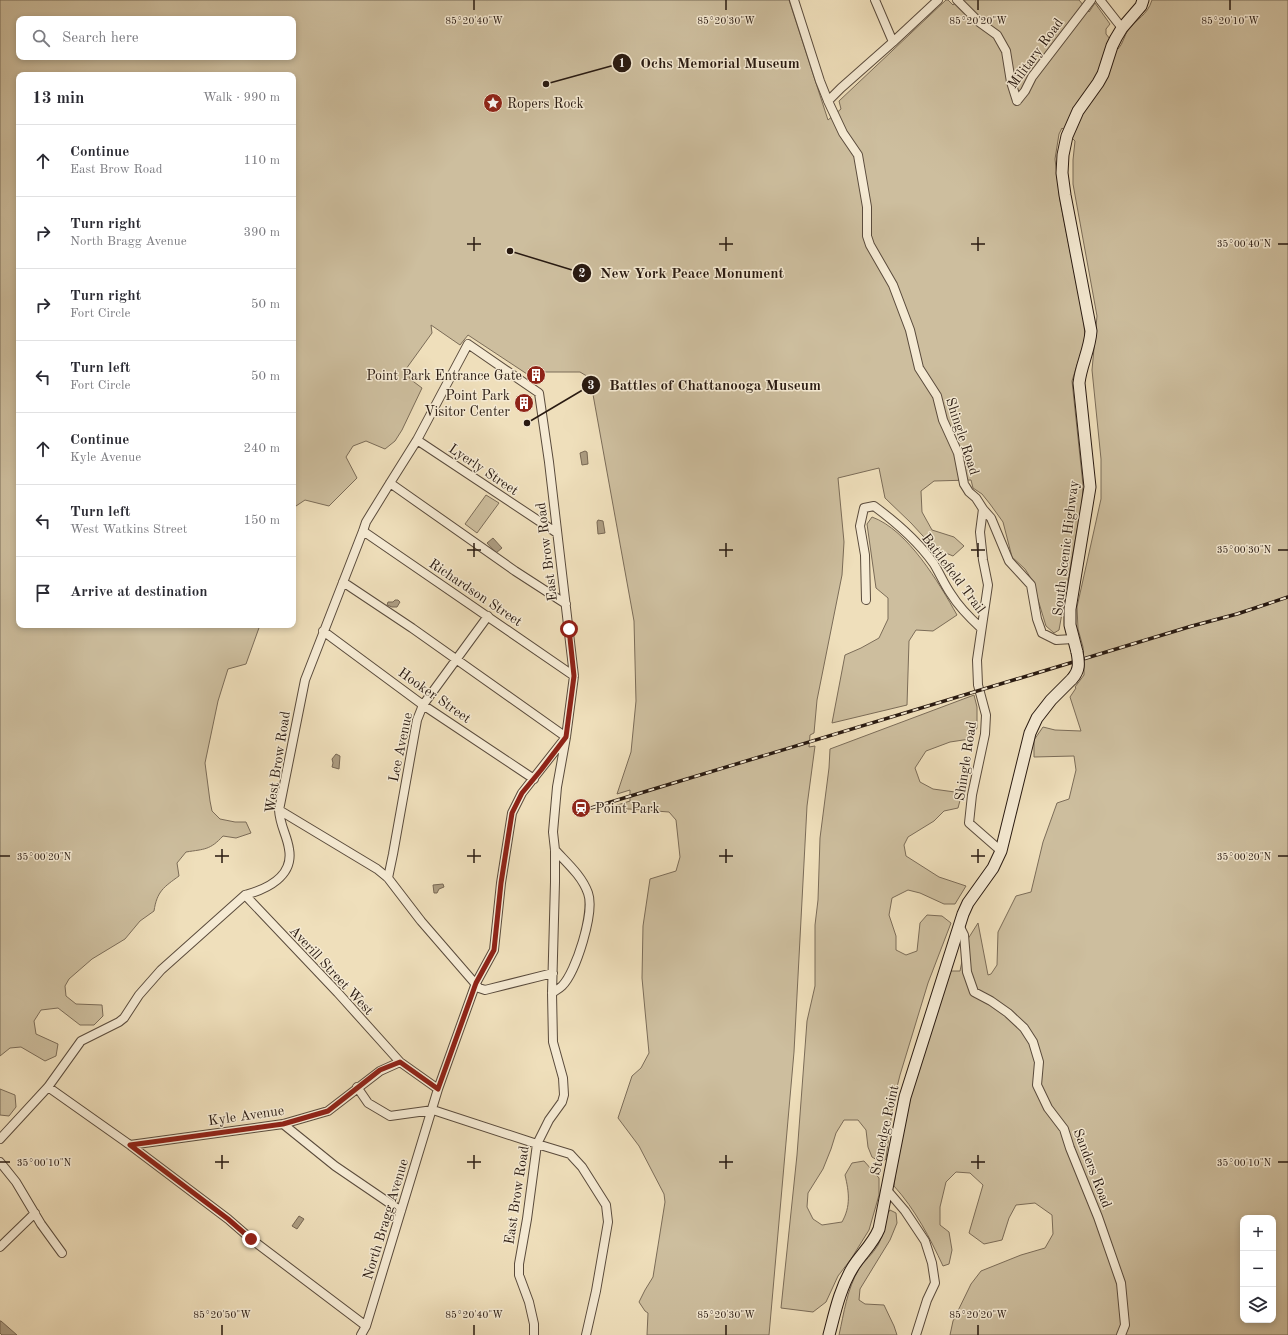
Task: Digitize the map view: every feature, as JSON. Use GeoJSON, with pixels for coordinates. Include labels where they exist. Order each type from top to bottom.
{"type":"FeatureCollection","features":[{"type":"Feature","properties":{"kind":"main road","name":"South Scenic Highway"},"geometry":{"type":"LineString","coordinates":[[959,925],[968,903],[993,868],[1000,851],[1030,733],[1037,718],[1051,700],[1077,673],[1079,664],[1070,625],[1070,609],[1090,487],[1079,383],[1091,331],[1065,195],[1062,163],[1064,149],[1072,123],[1078,111],[1103,74],[1112,46],[1122,28],[1141,6],[1144,0]]}},
{"type":"Feature","properties":{"kind":"main road","name":"Stonedge Point"},"geometry":{"type":"LineString","coordinates":[[829,1335],[837,1303],[845,1282],[876,1237],[881,1222],[907,1090],[959,925]]}},
{"type":"Feature","properties":{"kind":"street","name":"Shingle Road"},"geometry":{"type":"LineString","coordinates":[[794,0],[820,81],[828,101],[843,133],[858,155],[867,207],[867,236],[870,245],[893,286],[910,330],[919,368],[937,396],[943,420],[958,452],[964,484],[983,509],[980,532],[983,560],[988,585],[981,628],[978,660],[978,685],[986,715],[985,734],[972,795],[969,823],[1000,851]]}},
{"type":"Feature","properties":{"kind":"street"},"geometry":{"type":"LineString","coordinates":[[875,0],[893,42]]}},
{"type":"Feature","properties":{"kind":"street"},"geometry":{"type":"LineString","coordinates":[[828,101],[938,0]]}},
{"type":"Feature","properties":{"kind":"street","name":"Military Road"},"geometry":{"type":"LineString","coordinates":[[957,0],[962,7],[996,35],[1006,51],[1011,82],[1018,101],[1032,77],[1091,0]]}},
{"type":"Feature","properties":{"kind":"street"},"geometry":{"type":"LineString","coordinates":[[1100,0],[1122,28]]}},
{"type":"Feature","properties":{"kind":"street","name":"East Brow Road"},"geometry":{"type":"LineString","coordinates":[[468,344],[539,393],[574,676],[566,737],[557,787],[553,826],[555,850],[552,993],[553,1042],[563,1078],[564,1095],[562,1102],[549,1120],[536,1144],[527,1219],[518,1270],[529,1302],[534,1324],[534,1335]]}},
{"type":"Feature","properties":{"kind":"street","name":"West Brow Road"},"geometry":{"type":"LineString","coordinates":[[0,1139],[48,1087],[81,1041],[124,1018],[139,995],[161,970],[245,895],[268,886],[286,871],[289,860],[289,849],[282,828],[279,810],[303,688],[323,631],[366,522],[417,440],[468,344]]}},
{"type":"Feature","properties":{"kind":"street","name":"Lyerly Street"},"geometry":{"type":"LineString","coordinates":[[417,440],[557,533]]}},
{"type":"Feature","properties":{"kind":"street"},"geometry":{"type":"LineString","coordinates":[[390,483],[515,571],[566,604]]}},
{"type":"Feature","properties":{"kind":"street","name":"Battlefield Trail"},"geometry":{"type":"LineString","coordinates":[[866,600],[865,555],[860,526],[864,508],[874,506],[896,522],[910,536],[934,564],[959,605],[981,628]]}},
{"type":"Feature","properties":{"kind":"street"},"geometry":{"type":"LineString","coordinates":[[983,509],[991,518],[1009,561],[1031,585],[1036,619],[1042,633],[1056,640],[1073,639]]}},
{"type":"Feature","properties":{"kind":"street","name":"Richardson Street"},"geometry":{"type":"LineString","coordinates":[[363,531],[574,676]]}},
{"type":"Feature","properties":{"kind":"street"},"geometry":{"type":"LineString","coordinates":[[342,582],[456,659],[566,737],[522,793],[512,813],[501,883],[494,950],[476,983],[438,1089]]}},
{"type":"Feature","properties":{"kind":"street","name":"Lee Avenue"},"geometry":{"type":"LineString","coordinates":[[388,878],[394,854],[414,732],[423,704],[488,616]]}},
{"type":"Feature","properties":{"kind":"street","name":"Hooker Street"},"geometry":{"type":"LineString","coordinates":[[323,631],[423,704],[534,779]]}},
{"type":"Feature","properties":{"kind":"street"},"geometry":{"type":"LineString","coordinates":[[279,810],[377,869],[388,878],[421,921],[479,988],[485,990],[553,973]]}},
{"type":"Feature","properties":{"kind":"street"},"geometry":{"type":"LineString","coordinates":[[552,993],[562,985],[572,969],[582,944],[590,914],[590,902],[583,883],[571,866],[555,850]]}},
{"type":"Feature","properties":{"kind":"street","name":"Averill Street West"},"geometry":{"type":"LineString","coordinates":[[245,895],[338,993],[400,1062],[438,1089]]}},
{"type":"Feature","properties":{"kind":"street","name":"Sanders Road"},"geometry":{"type":"LineString","coordinates":[[959,925],[964,934],[967,972],[974,992],[991,1001],[1008,1013],[1024,1028],[1033,1042],[1038,1062],[1037,1085],[1048,1108],[1064,1128],[1070,1148],[1098,1217],[1121,1283],[1125,1325],[1121,1335]]}},
{"type":"Feature","properties":{"kind":"street","name":"Kyle Avenue"},"geometry":{"type":"LineString","coordinates":[[130,1145],[283,1124],[328,1111],[380,1070],[400,1062]]}},
{"type":"Feature","properties":{"kind":"street"},"geometry":{"type":"LineString","coordinates":[[48,1087],[130,1145],[366,1326]]}},
{"type":"Feature","properties":{"kind":"street"},"geometry":{"type":"LineString","coordinates":[[357,1087],[368,1103],[390,1116],[432,1110],[570,1154],[582,1167],[606,1205],[608,1222],[596,1291],[586,1335]]}},
{"type":"Feature","properties":{"kind":"street","name":"North Bragg Avenue"},"geometry":{"type":"LineString","coordinates":[[361,1335],[366,1326],[438,1089]]}},
{"type":"Feature","properties":{"kind":"street"},"geometry":{"type":"LineString","coordinates":[[283,1124],[335,1166],[401,1211]]}},
{"type":"Feature","properties":{"kind":"street"},"geometry":{"type":"LineString","coordinates":[[0,1162],[16,1182],[41,1224],[62,1253]]}},
{"type":"Feature","properties":{"kind":"street"},"geometry":{"type":"LineString","coordinates":[[887,1190],[905,1211],[925,1241],[932,1264],[935,1283],[927,1300],[916,1335]]}},
{"type":"Feature","properties":{"kind":"street"},"geometry":{"type":"LineString","coordinates":[[0,1247],[35,1213]]}},
{"type":"Feature","properties":{"kind":"shaded area"},"geometry":{"type":"Polygon","coordinates":[[[0,0],[789,0],[828,120],[841,109],[839,101],[946,0],[953,5],[959,0],[1079,0],[1089,12],[1095,3],[1110,24],[1106,29],[1106,34],[1118,49],[1128,30],[1145,13],[1152,0],[1288,0],[1288,1335],[950,1335],[953,1321],[971,1284],[981,1271],[1021,1255],[1045,1248],[1053,1234],[1052,1215],[1035,1203],[1016,1205],[1009,1218],[1002,1240],[984,1244],[969,1233],[983,1185],[970,1173],[956,1172],[946,1182],[940,1207],[940,1225],[949,1232],[952,1250],[949,1264],[943,1266],[922,1224],[909,1204],[894,1186],[898,1154],[910,1096],[949,971],[960,971],[966,942],[978,923],[988,975],[991,974],[997,965],[998,932],[1016,896],[1031,892],[1043,842],[1057,803],[1069,799],[1076,770],[1074,756],[1034,757],[1034,740],[1043,727],[1055,730],[1081,731],[1070,697],[1084,675],[1083,647],[1078,629],[1077,607],[1101,499],[1101,459],[1092,370],[1097,316],[1073,184],[1075,141],[1062,128],[1059,134],[1055,159],[1060,200],[1084,322],[1085,340],[1072,381],[1083,485],[1082,503],[1059,630],[1054,633],[1046,626],[1032,580],[1025,569],[1012,557],[1003,522],[982,494],[973,488],[971,480],[934,481],[921,491],[922,512],[932,530],[954,537],[964,546],[953,556],[934,548],[885,498],[879,468],[838,478],[844,542],[842,575],[817,700],[814,733],[810,735],[809,747],[815,746],[807,806],[794,1052],[769,1335],[647,1335],[648,1313],[639,1302],[653,1277],[665,1202],[664,1194],[639,1146],[618,1118],[632,1076],[641,1068],[649,1053],[642,978],[643,926],[650,879],[676,871],[680,857],[676,820],[669,812],[629,809],[618,810],[611,807],[630,801],[630,790],[617,794],[631,752],[636,701],[634,621],[590,378],[580,372],[545,372],[527,374],[468,335],[460,345],[431,325],[432,333],[406,369],[410,379],[422,388],[402,430],[395,441],[385,449],[366,441],[353,446],[346,457],[357,478],[329,506],[305,500],[296,506],[296,72],[16,72],[16,628],[259,628],[246,664],[228,669],[218,701],[205,763],[212,811],[220,819],[235,822],[246,822],[251,833],[236,838],[223,836],[207,848],[186,852],[177,863],[179,876],[169,883],[159,894],[154,911],[140,921],[125,939],[92,959],[69,979],[65,986],[66,996],[76,1004],[102,1005],[103,1016],[94,1025],[80,1025],[58,1008],[41,1010],[34,1021],[36,1034],[58,1044],[56,1056],[45,1061],[21,1047],[10,1048],[0,1056],[0,0]]]}},
{"type":"Feature","properties":{"kind":"shaded area"},"geometry":{"type":"Polygon","coordinates":[[[585,451],[587,452],[588,464],[582,465],[580,453],[585,451]]]}},
{"type":"Feature","properties":{"kind":"shaded area"},"geometry":{"type":"Polygon","coordinates":[[[486,495],[499,503],[477,533],[465,524],[486,495]]]}},
{"type":"Feature","properties":{"kind":"shaded area"},"geometry":{"type":"Polygon","coordinates":[[[872,517],[898,533],[910,545],[932,573],[957,615],[933,631],[916,630],[909,641],[907,705],[832,723],[845,655],[879,638],[888,619],[888,598],[876,588],[867,524],[872,517]]]}},
{"type":"Feature","properties":{"kind":"shaded area"},"geometry":{"type":"Polygon","coordinates":[[[598,520],[603,521],[605,533],[598,534],[598,520]]]}},
{"type":"Feature","properties":{"kind":"shaded area"},"geometry":{"type":"Polygon","coordinates":[[[493,538],[502,548],[496,553],[487,543],[493,538]]]}},
{"type":"Feature","properties":{"kind":"shaded area"},"geometry":{"type":"Polygon","coordinates":[[[395,600],[400,602],[397,607],[387,605],[388,602],[393,602],[395,600]]]}},
{"type":"Feature","properties":{"kind":"shaded area"},"geometry":{"type":"Polygon","coordinates":[[[974,695],[977,707],[977,728],[970,739],[950,742],[926,751],[915,768],[920,782],[933,789],[962,793],[958,808],[944,811],[934,821],[908,837],[904,845],[906,856],[939,877],[966,886],[955,904],[944,904],[920,893],[908,890],[892,898],[889,915],[896,936],[896,950],[906,955],[917,951],[920,923],[927,915],[942,916],[951,923],[928,983],[900,1075],[893,1103],[886,1159],[881,1161],[872,1157],[868,1147],[866,1130],[858,1120],[844,1120],[836,1133],[823,1169],[808,1193],[807,1207],[813,1219],[822,1225],[842,1222],[848,1205],[845,1175],[852,1163],[864,1161],[879,1178],[879,1195],[869,1230],[851,1259],[838,1276],[826,1302],[813,1312],[781,1308],[797,1155],[807,1021],[815,986],[815,925],[818,900],[820,838],[830,749],[974,695]]]}},
{"type":"Feature","properties":{"kind":"shaded area"},"geometry":{"type":"Polygon","coordinates":[[[336,754],[340,756],[339,769],[332,767],[332,759],[336,754]]]}},
{"type":"Feature","properties":{"kind":"shaded area"},"geometry":{"type":"Polygon","coordinates":[[[443,884],[444,887],[439,889],[437,893],[434,893],[433,885],[443,884]]]}},
{"type":"Feature","properties":{"kind":"shaded area"},"geometry":{"type":"Polygon","coordinates":[[[0,1089],[15,1095],[16,1107],[9,1116],[0,1115],[0,1089]]]}},
{"type":"Feature","properties":{"kind":"shaded area"},"geometry":{"type":"Polygon","coordinates":[[[890,1210],[896,1213],[897,1223],[890,1240],[860,1289],[859,1300],[865,1304],[884,1305],[897,1335],[839,1335],[846,1301],[855,1277],[863,1263],[878,1245],[886,1217],[890,1210]]]}},
{"type":"Feature","properties":{"kind":"shaded area"},"geometry":{"type":"Polygon","coordinates":[[[299,1216],[304,1219],[297,1229],[292,1226],[299,1216]]]}},
{"type":"Feature","properties":{"kind":"shaded area"},"geometry":{"type":"Polygon","coordinates":[[[0,1321],[17,1335],[2,1335],[0,1333],[0,1321]]]}},
{"type":"Feature","properties":{"kind":"railway"},"geometry":{"type":"LineString","coordinates":[[591,808],[1192,626],[1237,614],[1288,597]]}},
{"type":"Feature","properties":{"kind":"place","name":"Ochs Memorial Museum"},"geometry":{"type":"Point","coordinates":[546,84]}},
{"type":"Feature","properties":{"kind":"place","name":"Ropers Rock"},"geometry":{"type":"Point","coordinates":[493,103]}},
{"type":"Feature","properties":{"kind":"place","name":"New York Peace Monument"},"geometry":{"type":"Point","coordinates":[510,251]}},
{"type":"Feature","properties":{"kind":"place","name":"Point Park Entrance Gate"},"geometry":{"type":"Point","coordinates":[536,375]}},
{"type":"Feature","properties":{"kind":"place","name":"Point Park Visitor Center"},"geometry":{"type":"Point","coordinates":[524,403]}},
{"type":"Feature","properties":{"kind":"place","name":"Battles of Chattanooga Museum"},"geometry":{"type":"Point","coordinates":[527,423]}},
{"type":"Feature","properties":{"kind":"place","name":"Point Park"},"geometry":{"type":"Point","coordinates":[581,808]}},
{"type":"Feature","properties":{"kind":"route"},"geometry":{"type":"LineString","coordinates":[[251,1239],[228,1219],[130,1145],[283,1124],[320,1114],[328,1111],[380,1070],[400,1062],[438,1089],[476,983],[494,950],[501,883],[512,813],[522,793],[566,737],[574,676],[569,629]]}}]}
